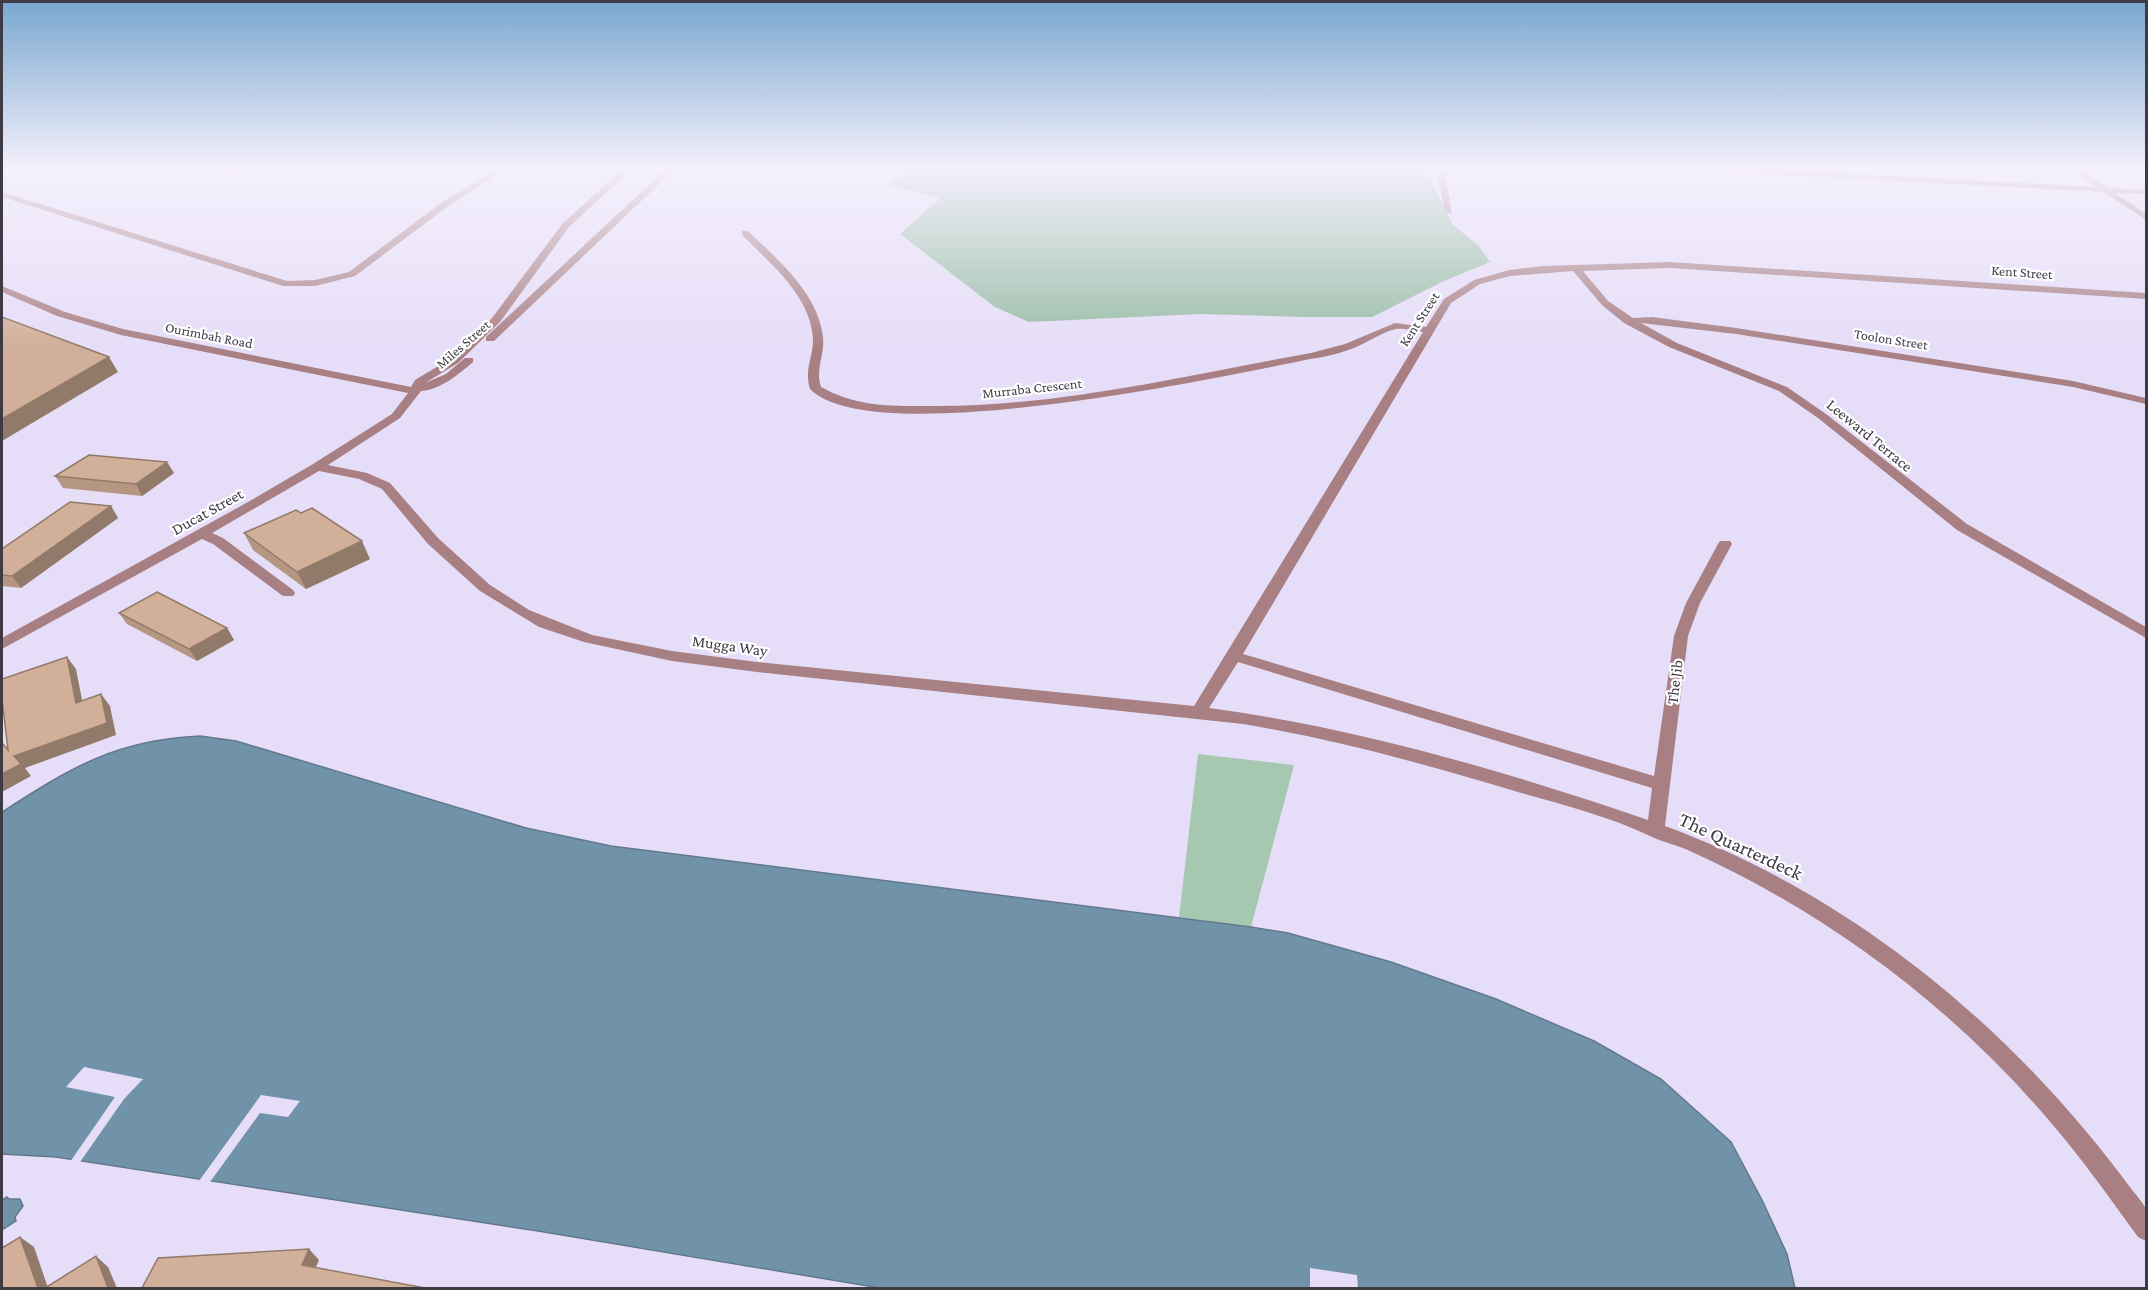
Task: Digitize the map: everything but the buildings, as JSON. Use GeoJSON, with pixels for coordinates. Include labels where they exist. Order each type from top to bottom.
{"type":"FeatureCollection","features":[{"type":"Feature","properties":{"kind":"street"},"geometry":{"type":"LineString","coordinates":[[116,229],[286,284],[315,282],[352,274],[412,229]]}},
{"type":"Feature","properties":{"kind":"street","name":"Miles Street"},"geometry":{"type":"LineString","coordinates":[[415,391],[421,380],[454,360],[486,330],[513,298],[563,229]]}},
{"type":"Feature","properties":{"kind":"street","name":"Miles Street"},"geometry":{"type":"LineString","coordinates":[[415,391],[455,372],[607,229]]}},
{"type":"Feature","properties":{"kind":"street","name":"Murraba Crescent"},"geometry":{"type":"LineString","coordinates":[[745,233],[797,288],[813,316],[818,340],[810,374],[816,390],[840,402],[889,410],[990,410],[1076,399],[1312,356],[1349,346],[1395,326],[1428,330]]}},
{"type":"Feature","properties":{"kind":"street","name":"Kent Street"},"geometry":{"type":"LineString","coordinates":[[1198,711],[1234,656],[1428,330],[1447,301],[1477,282],[1525,271],[1686,266],[2146,296]]}},
{"type":"Feature","properties":{"kind":"street","name":"Leeward Terrace"},"geometry":{"type":"LineString","coordinates":[[1576,268],[1605,303],[1628,321],[1674,345],[1737,369],[1783,390],[1822,416],[1962,527],[2146,633]]}},
{"type":"Feature","properties":{"kind":"street","name":"Ourimbah Road"},"geometry":{"type":"LineString","coordinates":[[2,290],[61,314],[121,332],[415,391]]}},
{"type":"Feature","properties":{"kind":"street","name":"Toolon Street"},"geometry":{"type":"LineString","coordinates":[[1628,321],[1652,320],[1900,356],[2073,384],[2146,401]]}},
{"type":"Feature","properties":{"kind":"street","name":"Ducat Street"},"geometry":{"type":"LineString","coordinates":[[2,643],[201,534],[317,467],[396,416],[415,391]]}},
{"type":"Feature","properties":{"kind":"street","name":"Mugga Way"},"geometry":{"type":"LineString","coordinates":[[317,467],[365,477],[389,487],[431,539],[505,604],[535,621],[579,636],[723,663],[1198,711]]}},
{"type":"Feature","properties":{"kind":"street"},"geometry":{"type":"LineString","coordinates":[[201,534],[219,540],[288,593]]}},
{"type":"Feature","properties":{"kind":"street","name":"The Jib"},"geometry":{"type":"LineString","coordinates":[[1655,831],[1681,636],[1693,603],[1725,544]]}},
{"type":"Feature","properties":{"kind":"street"},"geometry":{"type":"LineString","coordinates":[[1234,656],[1661,784]]}},
{"type":"Feature","properties":{"kind":"street","name":"The Quarterdeck"},"geometry":{"type":"LineString","coordinates":[[1198,711],[1289,726],[1374,745],[1557,798],[1694,845],[1782,888],[1884,952],[1920,980],[1998,1050],[2064,1120],[2126,1198],[2146,1229]]}},
{"type":"Feature","properties":{"kind":"green space"},"geometry":{"type":"Polygon","coordinates":[[[905,229],[1458,229],[1478,245],[1490,262],[1444,281],[1372,317],[1200,314],[1029,322],[995,307],[900,234],[905,229]]]}},
{"type":"Feature","properties":{"kind":"green space"},"geometry":{"type":"Polygon","coordinates":[[[1198,754],[1294,765],[1251,927],[1179,917],[1198,754]]]}},
{"type":"Feature","properties":{"kind":"water"},"geometry":{"type":"Polygon","coordinates":[[[200,736],[236,741],[526,828],[611,846],[1251,927],[1288,933],[1391,962],[1496,999],[1594,1041],[1661,1079],[1731,1142],[1787,1254],[1795,1288],[880,1288],[538,1231],[56,1157],[2,1154],[2,812],[72,770],[118,750],[142,743],[200,736]]]}},
{"type":"Feature","properties":{"kind":"water"},"geometry":{"type":"Polygon","coordinates":[[[7,1197],[20,1199],[23,1206],[15,1217],[16,1221],[2,1230],[2,1200],[7,1197]]]}},
{"type":"Feature","properties":{"kind":"pier"},"geometry":{"type":"Polygon","coordinates":[[[84,1067],[143,1079],[124,1099],[80,1162],[70,1162],[115,1097],[66,1087],[84,1067]]]}},
{"type":"Feature","properties":{"kind":"pier"},"geometry":{"type":"Polygon","coordinates":[[[261,1095],[300,1101],[288,1117],[260,1113],[210,1182],[199,1181],[261,1095]]]}},
{"type":"Feature","properties":{"kind":"pier"},"geometry":{"type":"Polygon","coordinates":[[[1310,1268],[1357,1275],[1358,1288],[1310,1288],[1310,1268]]]}}]}
